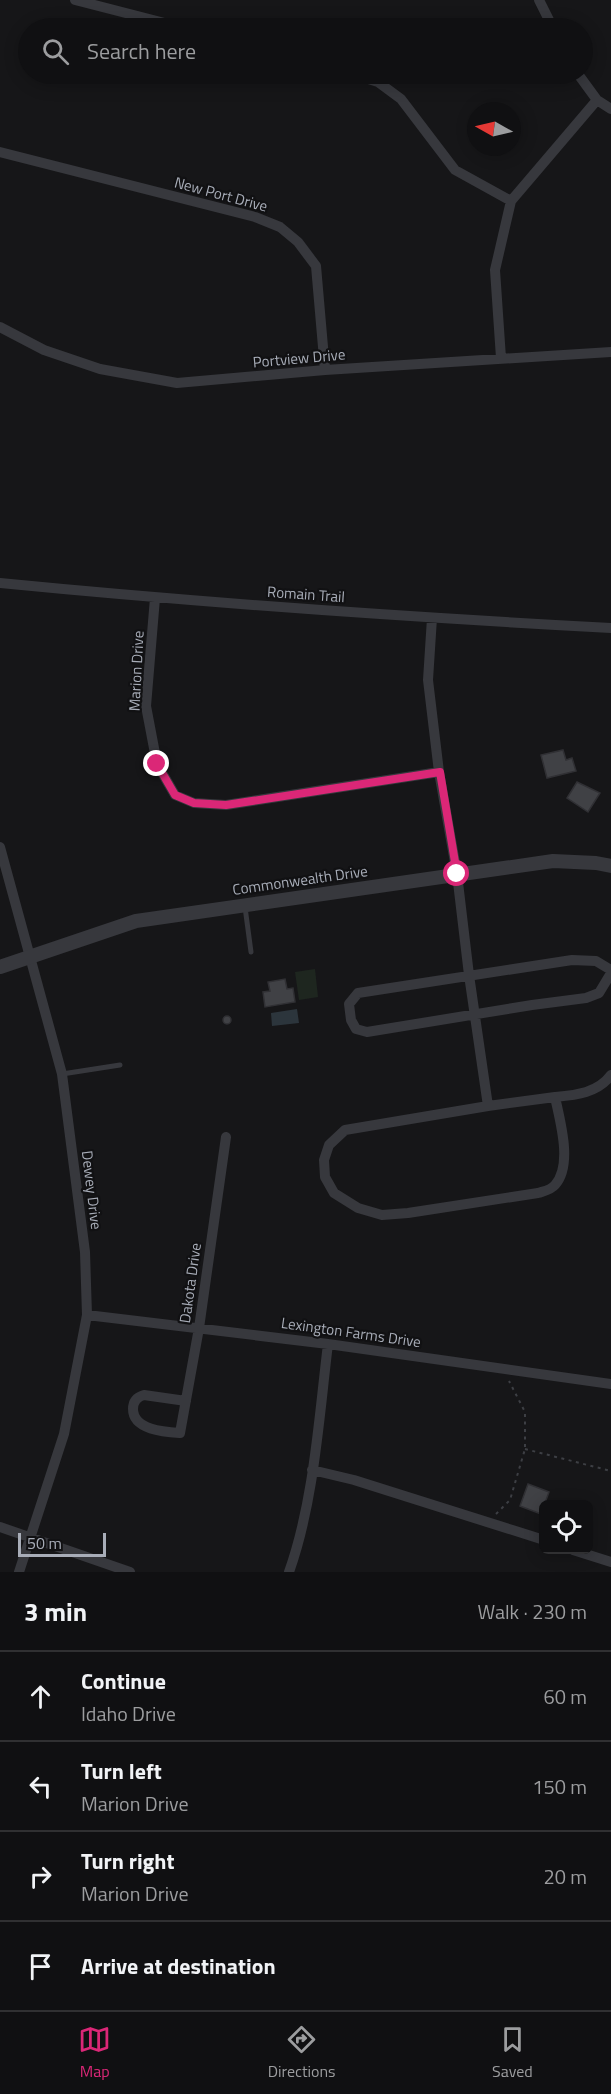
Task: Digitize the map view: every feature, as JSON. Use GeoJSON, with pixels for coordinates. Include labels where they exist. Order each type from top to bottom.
{"type":"FeatureCollection","features":[{"type":"Feature","properties":{"kind":"street"},"geometry":{"type":"LineString","coordinates":[[75,0],[145,18]]}},
{"type":"Feature","properties":{"kind":"street"},"geometry":{"type":"LineString","coordinates":[[539,0],[548,18]]}},
{"type":"Feature","properties":{"kind":"street"},"geometry":{"type":"LineString","coordinates":[[381,84],[401,99],[455,170],[512,201]]}},
{"type":"Feature","properties":{"kind":"street"},"geometry":{"type":"LineString","coordinates":[[585,84],[597,100],[611,109]]}},
{"type":"Feature","properties":{"kind":"street"},"geometry":{"type":"LineString","coordinates":[[501,358],[495,270],[512,201],[597,100]]}},
{"type":"Feature","properties":{"kind":"street","name":"New Port Drive"},"geometry":{"type":"LineString","coordinates":[[0,152],[255,217],[280,227],[298,242],[316,266],[325,370]]}},
{"type":"Feature","properties":{"kind":"street","name":"Portview Drive"},"geometry":{"type":"LineString","coordinates":[[0,327],[44,350],[100,369],[177,383],[325,370],[611,352]]}},
{"type":"Feature","properties":{"kind":"street","name":"Romain Trail"},"geometry":{"type":"LineString","coordinates":[[0,583],[155,598],[611,628]]}},
{"type":"Feature","properties":{"kind":"street","name":"Marion Drive"},"geometry":{"type":"LineString","coordinates":[[155,598],[146,706],[157,764],[175,795],[194,803],[226,805],[440,772]]}},
{"type":"Feature","properties":{"kind":"street"},"geometry":{"type":"LineString","coordinates":[[432,618],[428,680],[488,1106]]}},
{"type":"Feature","properties":{"kind":"street","name":"Dewey Drive"},"geometry":{"type":"LineString","coordinates":[[0,847],[62,1074],[85,1252],[87,1315],[64,1434],[19,1572]]}},
{"type":"Feature","properties":{"kind":"street","name":"Commonwealth Drive"},"geometry":{"type":"LineString","coordinates":[[0,968],[136,921],[553,861],[611,866]]}},
{"type":"Feature","properties":{"kind":"street"},"geometry":{"type":"LineString","coordinates":[[572,960],[596,961],[611,972],[600,993],[586,998],[367,1032],[356,1029],[351,1020],[350,1004],[358,993],[469,975],[572,960]]}},
{"type":"Feature","properties":{"kind":"street"},"geometry":{"type":"LineString","coordinates":[[555,1097],[564,1144],[563,1173],[554,1187],[538,1193],[382,1215],[358,1208],[334,1193],[325,1177],[324,1160],[329,1145],[345,1130],[488,1106],[555,1097],[578,1095],[596,1088],[611,1075]]}},
{"type":"Feature","properties":{"kind":"street","name":"Dakota Drive"},"geometry":{"type":"LineString","coordinates":[[186,1401],[144,1395],[134,1401],[134,1415],[139,1423],[159,1431],[180,1433],[186,1401],[199,1328],[226,1137]]}},
{"type":"Feature","properties":{"kind":"street","name":"Lexington Farms Drive"},"geometry":{"type":"LineString","coordinates":[[87,1315],[328,1344],[611,1384]]}},
{"type":"Feature","properties":{"kind":"street"},"geometry":{"type":"LineString","coordinates":[[289,1572],[300,1532],[312,1470],[328,1344]]}},
{"type":"Feature","properties":{"kind":"street"},"geometry":{"type":"LineString","coordinates":[[312,1470],[354,1480],[539,1539]]}},
{"type":"Feature","properties":{"kind":"street"},"geometry":{"type":"LineString","coordinates":[[0,1527],[130,1572]]}},
{"type":"Feature","properties":{"kind":"street"},"geometry":{"type":"LineString","coordinates":[[586,1554],[611,1562]]}},
{"type":"Feature","properties":{"kind":"lane"},"geometry":{"type":"LineString","coordinates":[[244,905],[251,952]]}},
{"type":"Feature","properties":{"kind":"lane"},"geometry":{"type":"LineString","coordinates":[[62,1074],[120,1065]]}},
{"type":"Feature","properties":{"kind":"path"},"geometry":{"type":"LineString","coordinates":[[488,1521],[510,1500],[525,1449],[525,1412],[509,1382],[509,1370]]}},
{"type":"Feature","properties":{"kind":"path"},"geometry":{"type":"LineString","coordinates":[[525,1449],[611,1471]]}},
{"type":"Feature","properties":{"kind":"shaded area"},"geometry":{"type":"Polygon","coordinates":[[[315,969],[318,997],[299,1000],[295,972],[315,969]]]}},
{"type":"Feature","properties":{"kind":"shaded area"},"geometry":{"type":"Polygon","coordinates":[[[297,1009],[299,1023],[272,1026],[271,1013],[297,1009]]]}},
{"type":"Feature","properties":{"kind":"building"},"geometry":{"type":"Polygon","coordinates":[[[563,750],[566,760],[572,758],[576,771],[547,778],[541,755],[563,750]]]}},
{"type":"Feature","properties":{"kind":"building"},"geometry":{"type":"Polygon","coordinates":[[[577,782],[600,793],[588,812],[567,798],[577,782]]]}},
{"type":"Feature","properties":{"kind":"building"},"geometry":{"type":"Polygon","coordinates":[[[285,979],[287,989],[293,988],[295,1002],[265,1007],[263,992],[270,991],[268,982],[285,979]]]}},
{"type":"Feature","properties":{"kind":"building"},"geometry":{"type":"Polygon","coordinates":[[[227,1016],[231,1020],[227,1024],[223,1020],[227,1016]]]}},
{"type":"Feature","properties":{"kind":"building"},"geometry":{"type":"Polygon","coordinates":[[[528,1484],[549,1492],[546,1500],[539,1500],[539,1513],[520,1506],[528,1484]]]}},
{"type":"Feature","properties":{"kind":"route"},"geometry":{"type":"LineString","coordinates":[[157,764],[175,795],[194,803],[226,805],[440,772],[452,855],[457,874]]}}]}
